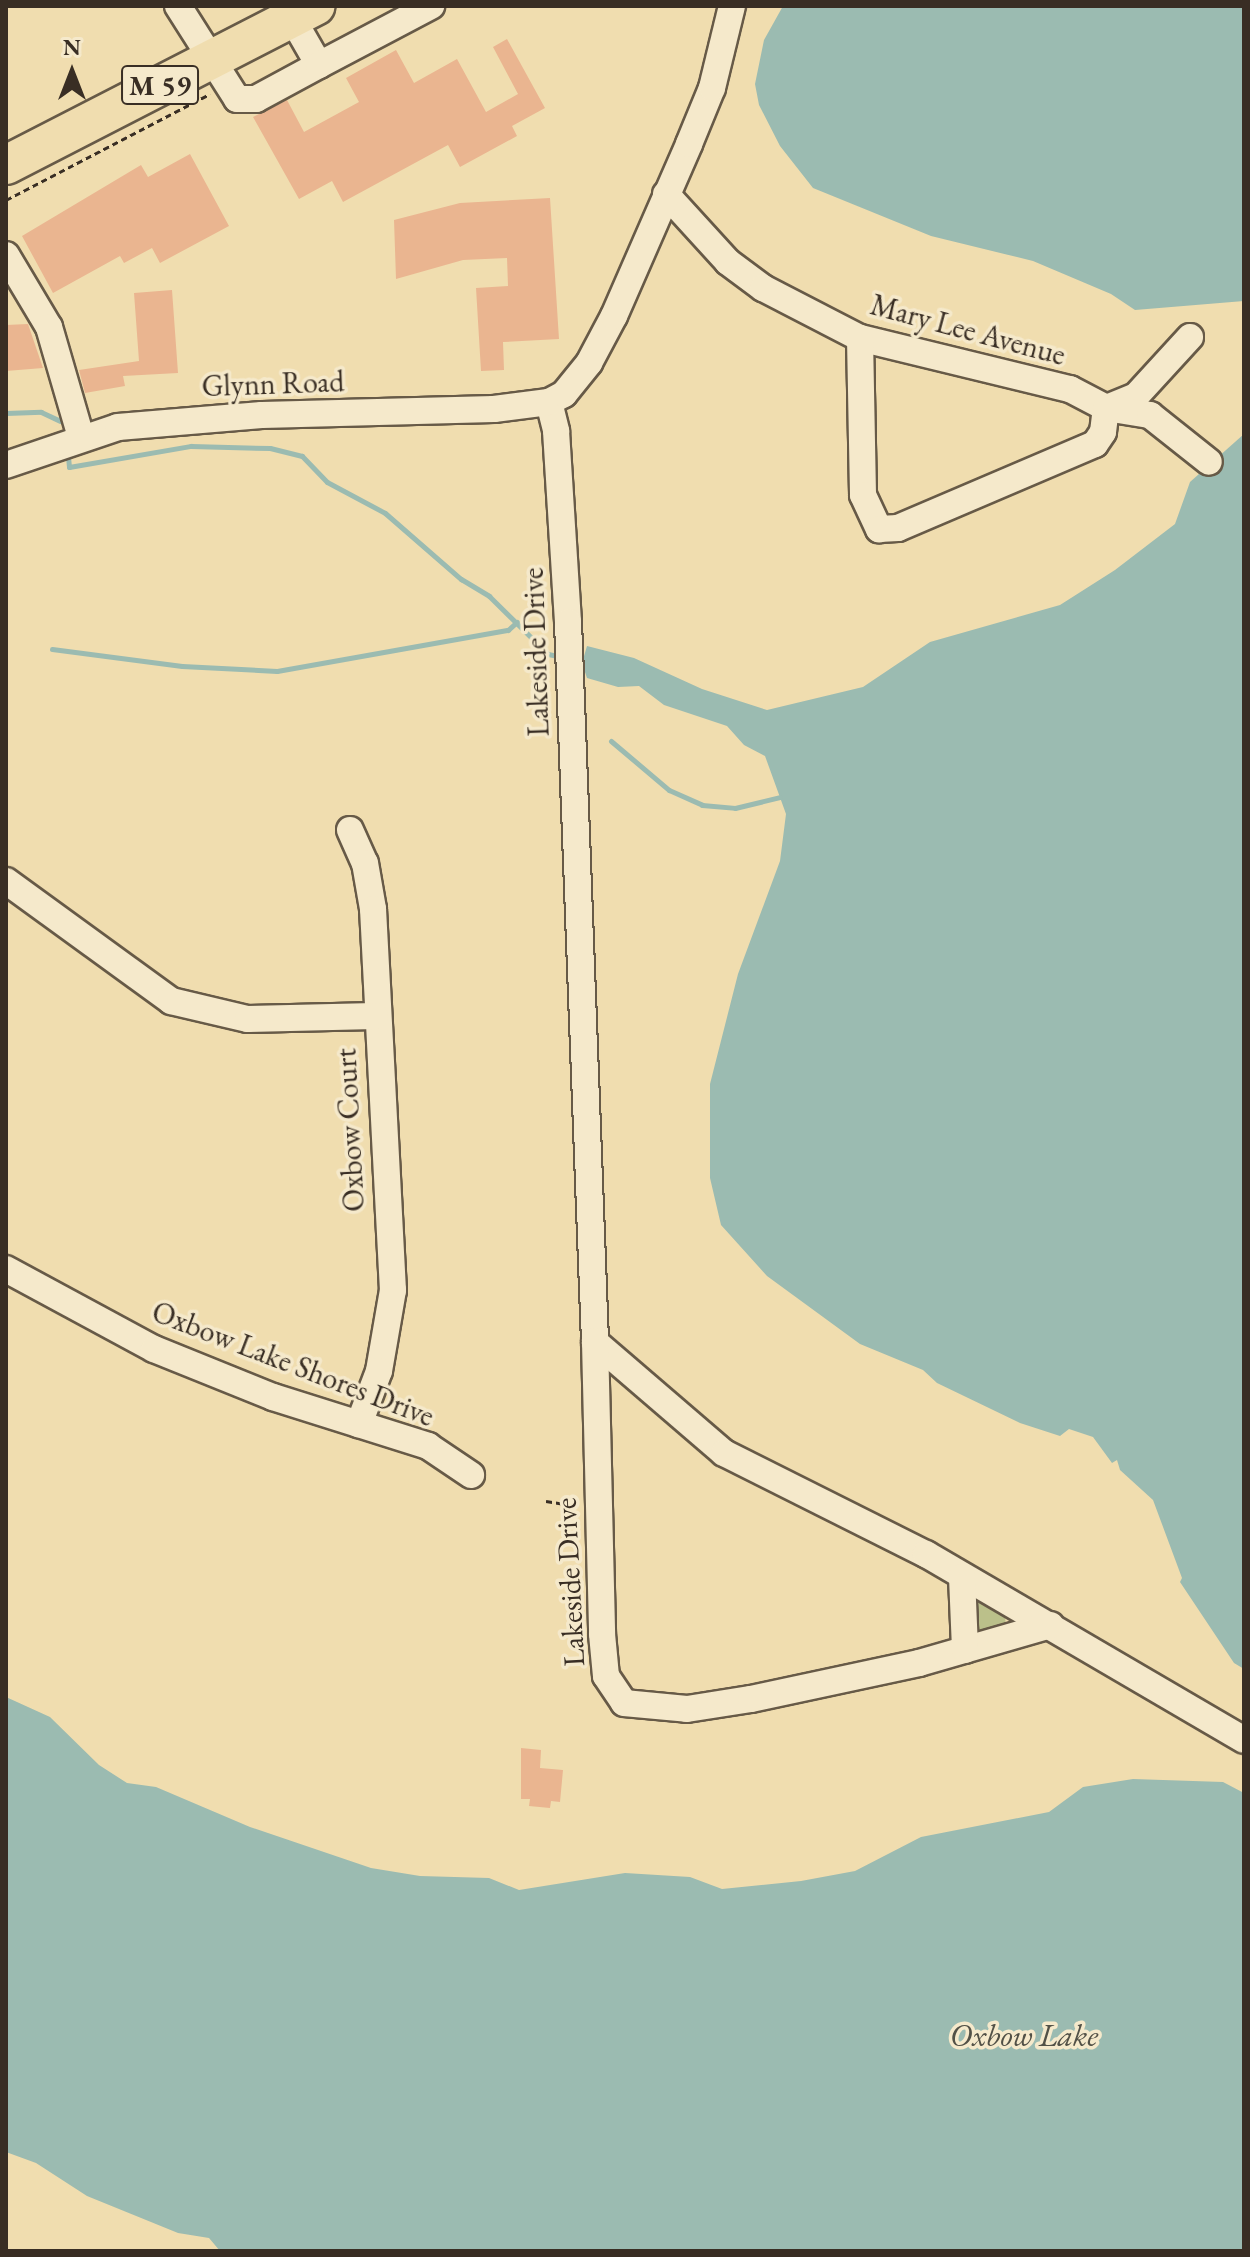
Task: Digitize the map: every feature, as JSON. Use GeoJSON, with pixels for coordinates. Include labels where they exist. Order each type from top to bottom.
{"type":"FeatureCollection","features":[{"type":"Feature","properties":{"kind":"highway","name":"M 59"},"geometry":{"type":"LineString","coordinates":[[6,165],[219,72],[304,12]]}},
{"type":"Feature","properties":{"kind":"street"},"geometry":{"type":"LineString","coordinates":[[178,6],[237,99],[256,99],[431,6]]}},
{"type":"Feature","properties":{"kind":"street"},"geometry":{"type":"LineString","coordinates":[[549,402],[572,386],[589,363],[712,88],[732,6]]}},
{"type":"Feature","properties":{"kind":"street"},"geometry":{"type":"LineString","coordinates":[[304,12],[319,65]]}},
{"type":"Feature","properties":{"kind":"street","name":"Mary Lee Avenue"},"geometry":{"type":"LineString","coordinates":[[666,194],[751,280],[860,338],[1070,389],[1106,408],[1150,415],[1209,462]]}},
{"type":"Feature","properties":{"kind":"street"},"geometry":{"type":"LineString","coordinates":[[6,255],[49,327],[81,437]]}},
{"type":"Feature","properties":{"kind":"street"},"geometry":{"type":"LineString","coordinates":[[860,338],[863,495],[879,529],[898,528],[1095,444],[1103,432],[1106,408],[1136,396],[1190,337]]}},
{"type":"Feature","properties":{"kind":"street","name":"Glynn Road"},"geometry":{"type":"LineString","coordinates":[[6,465],[81,437],[118,427],[186,420],[494,409],[549,402]]}},
{"type":"Feature","properties":{"kind":"street","name":"Lakeside Drive"},"geometry":{"type":"LineString","coordinates":[[549,402],[556,431],[568,622],[599,1509],[606,1676],[611,1691],[624,1703],[646,1709],[687,1709],[738,1701],[965,1650],[1051,1625]]}},
{"type":"Feature","properties":{"kind":"street","name":"Oxbow Court"},"geometry":{"type":"LineString","coordinates":[[350,830],[365,863],[373,909],[375,1016],[393,1290],[379,1371],[359,1424]]}},
{"type":"Feature","properties":{"kind":"street"},"geometry":{"type":"LineString","coordinates":[[6,881],[171,1001],[248,1019],[375,1016]]}},
{"type":"Feature","properties":{"kind":"street","name":"Oxbow Lake Shores Drive"},"geometry":{"type":"LineString","coordinates":[[6,1269],[154,1349],[273,1397],[428,1446],[471,1475]]}},
{"type":"Feature","properties":{"kind":"street"},"geometry":{"type":"LineString","coordinates":[[595,1342],[724,1453],[1051,1625],[1244,1740]]}},
{"type":"Feature","properties":{"kind":"street"},"geometry":{"type":"LineString","coordinates":[[962,1577],[965,1650]]}},
{"type":"Feature","properties":{"kind":"path"},"geometry":{"type":"LineString","coordinates":[[6,200],[219,72]]}},
{"type":"Feature","properties":{"kind":"path"},"geometry":{"type":"LineString","coordinates":[[546,1501],[599,1509]]}},
{"type":"Feature","properties":{"kind":"green space"},"geometry":{"type":"Polygon","coordinates":[[[976,1597],[1005,1615],[1006,1627],[983,1633],[975,1629],[976,1597]]]}},
{"type":"Feature","properties":{"kind":"water"},"geometry":{"type":"Polygon","coordinates":[[[783,6],[1244,6],[1244,301],[1135,310],[1111,294],[1033,261],[931,236],[813,188],[780,146],[759,105],[755,84],[764,40],[783,6]]]}},
{"type":"Feature","properties":{"kind":"water"},"geometry":{"type":"Polygon","coordinates":[[[1244,434],[1244,1669],[1234,1663],[1180,1582],[1182,1578],[1153,1500],[1120,1470],[1117,1460],[1112,1463],[1093,1437],[1069,1429],[1060,1436],[1020,1423],[937,1383],[923,1370],[860,1344],[767,1276],[721,1225],[710,1178],[710,1084],[738,974],[780,861],[786,814],[765,756],[744,745],[727,726],[664,705],[639,686],[618,687],[587,678],[582,663],[587,646],[634,658],[702,689],[767,710],[863,687],[930,642],[1060,605],[1115,570],[1175,524],[1190,482],[1244,434]]]}},
{"type":"Feature","properties":{"kind":"water","name":"Oxbow Lake"},"geometry":{"type":"Polygon","coordinates":[[[6,1697],[50,1717],[99,1765],[127,1783],[156,1787],[250,1827],[371,1868],[420,1876],[489,1878],[519,1890],[625,1873],[690,1877],[722,1889],[801,1881],[855,1871],[921,1837],[1049,1812],[1083,1787],[1133,1779],[1223,1782],[1244,1793],[1244,2251],[220,2251],[209,2238],[178,2233],[87,2196],[36,2163],[6,2152],[6,1697]]]}},
{"type":"Feature","properties":{"kind":"building"},"geometry":{"type":"Polygon","coordinates":[[[507,39],[545,108],[512,126],[517,136],[460,167],[448,145],[343,202],[332,181],[299,199],[253,117],[287,100],[304,132],[359,102],[346,78],[396,50],[414,83],[457,59],[486,112],[518,94],[493,47],[507,39]]]}},
{"type":"Feature","properties":{"kind":"building"},"geometry":{"type":"Polygon","coordinates":[[[190,154],[229,226],[160,263],[152,248],[124,263],[120,256],[53,293],[22,236],[141,165],[148,177],[190,154]]]}},
{"type":"Feature","properties":{"kind":"building"},"geometry":{"type":"Polygon","coordinates":[[[550,198],[559,339],[503,342],[504,370],[481,371],[476,288],[508,286],[507,258],[463,260],[396,279],[394,220],[460,203],[550,198]]]}},
{"type":"Feature","properties":{"kind":"building"},"geometry":{"type":"Polygon","coordinates":[[[172,290],[178,373],[123,376],[125,386],[85,393],[79,370],[139,361],[134,293],[172,290]]]}},
{"type":"Feature","properties":{"kind":"building"},"geometry":{"type":"Polygon","coordinates":[[[28,324],[43,368],[6,371],[6,325],[28,324]]]}},
{"type":"Feature","properties":{"kind":"building"},"geometry":{"type":"Polygon","coordinates":[[[521,1748],[541,1750],[540,1768],[563,1770],[560,1802],[551,1801],[550,1808],[529,1806],[530,1799],[521,1799],[521,1748]]]}},
{"type":"Feature","properties":{"kind":"waterway"},"geometry":{"type":"LineString","coordinates":[[6,413],[41,412],[60,421]]}},
{"type":"Feature","properties":{"kind":"waterway"},"geometry":{"type":"LineString","coordinates":[[68,457],[69,467],[191,446],[270,448],[302,456],[327,482],[385,513],[461,579],[489,596],[548,654],[562,657]]}},
{"type":"Feature","properties":{"kind":"waterway"},"geometry":{"type":"LineString","coordinates":[[52,649],[182,666],[277,671],[508,630],[517,622]]}},
{"type":"Feature","properties":{"kind":"waterway"},"geometry":{"type":"LineString","coordinates":[[611,741],[669,790],[702,805],[735,808],[780,797]]}}]}
